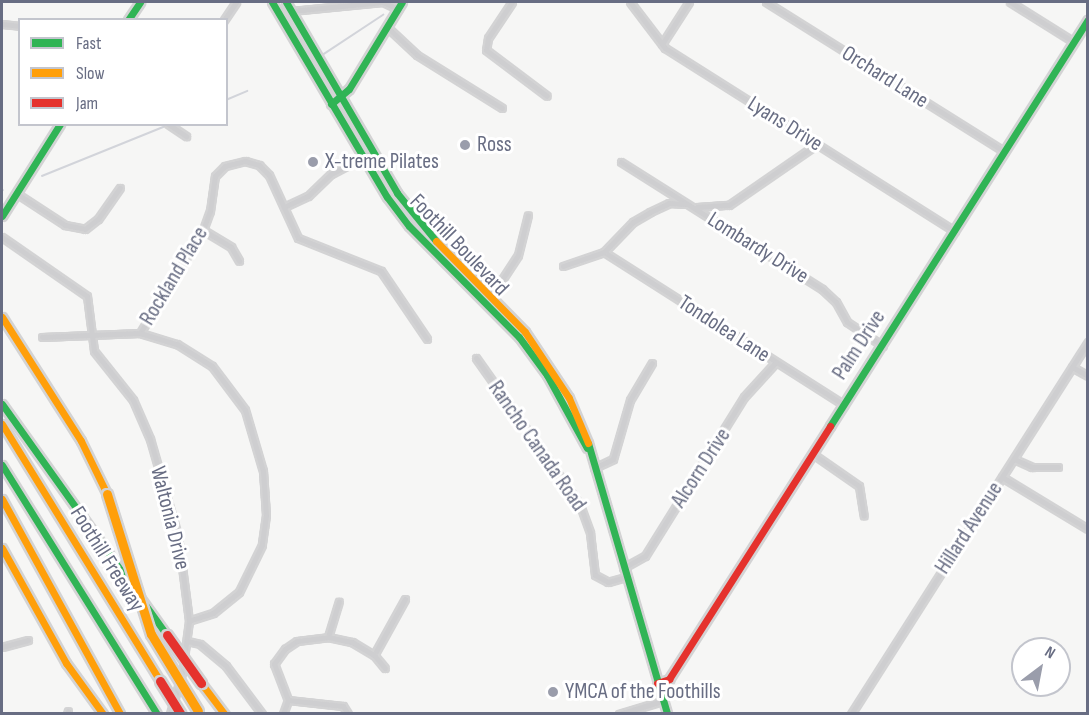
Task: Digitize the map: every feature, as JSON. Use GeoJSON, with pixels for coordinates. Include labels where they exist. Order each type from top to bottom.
{"type":"FeatureCollection","features":[{"type":"Feature","properties":{"kind":"main road"},"geometry":{"type":"LineString","coordinates":[[129,18],[140,2]]}},
{"type":"Feature","properties":{"kind":"main road","name":"Foothill Boulevard"},"geometry":{"type":"LineString","coordinates":[[272,2],[362,158],[398,212],[525,332],[560,382],[581,422],[667,714]]}},
{"type":"Feature","properties":{"kind":"main road","name":"Foothill Boulevard"},"geometry":{"type":"LineString","coordinates":[[286,2],[371,153],[445,256]]}},
{"type":"Feature","properties":{"kind":"main road"},"geometry":{"type":"LineString","coordinates":[[331,104],[340,98],[400,5]]}},
{"type":"Feature","properties":{"kind":"main road","name":"Palm Drive"},"geometry":{"type":"LineString","coordinates":[[657,683],[669,679],[1088,20]]}},
{"type":"Feature","properties":{"kind":"main road"},"geometry":{"type":"LineString","coordinates":[[2,216],[59,126]]}},
{"type":"Feature","properties":{"kind":"main road"},"geometry":{"type":"LineString","coordinates":[[2,317],[81,441],[107,494],[151,634],[199,712]]}},
{"type":"Feature","properties":{"kind":"main road"},"geometry":{"type":"LineString","coordinates":[[2,404],[224,714]]}},
{"type":"Feature","properties":{"kind":"main road","name":"Foothill Freeway"},"geometry":{"type":"LineString","coordinates":[[2,424],[181,714]]}},
{"type":"Feature","properties":{"kind":"main road","name":"Foothill Freeway"},"geometry":{"type":"LineString","coordinates":[[2,465],[158,714]]}},
{"type":"Feature","properties":{"kind":"main road"},"geometry":{"type":"LineString","coordinates":[[2,499],[120,714]]}},
{"type":"Feature","properties":{"kind":"main road"},"geometry":{"type":"LineString","coordinates":[[2,548],[66,663],[103,714]]}},
{"type":"Feature","properties":{"kind":"street"},"geometry":{"type":"LineString","coordinates":[[225,18],[236,2]]}},
{"type":"Feature","properties":{"kind":"street"},"geometry":{"type":"LineString","coordinates":[[291,11],[383,2],[400,5]]}},
{"type":"Feature","properties":{"kind":"street"},"geometry":{"type":"LineString","coordinates":[[512,2],[488,38],[486,50],[527,77],[547,96]]}},
{"type":"Feature","properties":{"kind":"street","name":"Lyans Drive"},"geometry":{"type":"LineString","coordinates":[[630,2],[662,44],[955,231]]}},
{"type":"Feature","properties":{"kind":"street"},"geometry":{"type":"LineString","coordinates":[[662,44],[689,2]]}},
{"type":"Feature","properties":{"kind":"street","name":"Orchard Lane"},"geometry":{"type":"LineString","coordinates":[[766,2],[1005,152]]}},
{"type":"Feature","properties":{"kind":"street"},"geometry":{"type":"LineString","coordinates":[[1010,2],[1074,42]]}},
{"type":"Feature","properties":{"kind":"street"},"geometry":{"type":"LineString","coordinates":[[2,24],[18,26]]}},
{"type":"Feature","properties":{"kind":"street"},"geometry":{"type":"LineString","coordinates":[[387,27],[417,55],[502,108]]}},
{"type":"Feature","properties":{"kind":"street"},"geometry":{"type":"LineString","coordinates":[[171,126],[186,136]]}},
{"type":"Feature","properties":{"kind":"street"},"geometry":{"type":"LineString","coordinates":[[563,266],[604,252],[633,222],[673,202],[693,207],[729,205],[817,144]]}},
{"type":"Feature","properties":{"kind":"street"},"geometry":{"type":"LineString","coordinates":[[371,153],[331,174],[306,197],[284,207],[302,242],[381,271],[427,339]]}},
{"type":"Feature","properties":{"kind":"street","name":"Rockland Place"},"geometry":{"type":"LineString","coordinates":[[140,333],[203,230],[210,211],[215,176],[232,162],[245,161],[262,167],[284,207]]}},
{"type":"Feature","properties":{"kind":"street","name":"Lombardy Drive"},"geometry":{"type":"LineString","coordinates":[[621,162],[822,289],[847,322],[883,345]]}},
{"type":"Feature","properties":{"kind":"street"},"geometry":{"type":"LineString","coordinates":[[16,194],[65,225],[85,229],[98,219],[120,188]]}},
{"type":"Feature","properties":{"kind":"street"},"geometry":{"type":"LineString","coordinates":[[490,298],[518,255],[528,215]]}},
{"type":"Feature","properties":{"kind":"street"},"geometry":{"type":"LineString","coordinates":[[203,230],[231,247],[239,261]]}},
{"type":"Feature","properties":{"kind":"street","name":"Waltonia Drive"},"geometry":{"type":"LineString","coordinates":[[2,237],[87,296],[94,351],[133,400],[150,439],[178,536],[189,621],[187,641],[170,714]]}},
{"type":"Feature","properties":{"kind":"street","name":"Tondolea Lane"},"geometry":{"type":"LineString","coordinates":[[604,252],[844,405]]}},
{"type":"Feature","properties":{"kind":"street"},"geometry":{"type":"LineString","coordinates":[[42,337],[93,338],[140,333],[177,344],[222,378],[245,410],[263,471],[266,515],[257,560],[229,601],[213,613],[189,621]]}},
{"type":"Feature","properties":{"kind":"street","name":"Hillard Avenue"},"geometry":{"type":"LineString","coordinates":[[851,714],[1088,342]]}},
{"type":"Feature","properties":{"kind":"street","name":"Rancho Canada Road"},"geometry":{"type":"LineString","coordinates":[[476,358],[580,505],[590,533],[595,575],[608,582],[624,572]]}},
{"type":"Feature","properties":{"kind":"street","name":"Alcorn Drive"},"geometry":{"type":"LineString","coordinates":[[624,572],[645,556],[744,397],[776,362]]}},
{"type":"Feature","properties":{"kind":"street"},"geometry":{"type":"LineString","coordinates":[[594,468],[613,459],[630,400],[652,363]]}},
{"type":"Feature","properties":{"kind":"street"},"geometry":{"type":"LineString","coordinates":[[1072,367],[1088,376]]}},
{"type":"Feature","properties":{"kind":"street"},"geometry":{"type":"LineString","coordinates":[[813,454],[859,486],[864,516]]}},
{"type":"Feature","properties":{"kind":"street"},"geometry":{"type":"LineString","coordinates":[[1014,459],[1032,467],[1058,467]]}},
{"type":"Feature","properties":{"kind":"street"},"geometry":{"type":"LineString","coordinates":[[1002,477],[1088,529]]}},
{"type":"Feature","properties":{"kind":"street"},"geometry":{"type":"LineString","coordinates":[[374,655],[405,599]]}},
{"type":"Feature","properties":{"kind":"street"},"geometry":{"type":"LineString","coordinates":[[328,637],[339,602]]}},
{"type":"Feature","properties":{"kind":"street"},"geometry":{"type":"LineString","coordinates":[[283,714],[288,700],[274,664],[277,657],[297,641],[328,637],[352,642],[374,655],[385,668]]}},
{"type":"Feature","properties":{"kind":"street"},"geometry":{"type":"LineString","coordinates":[[2,647],[28,640]]}},
{"type":"Feature","properties":{"kind":"street"},"geometry":{"type":"LineString","coordinates":[[187,641],[200,644],[226,666],[262,714]]}},
{"type":"Feature","properties":{"kind":"street"},"geometry":{"type":"LineString","coordinates":[[288,700],[343,706],[348,713]]}},
{"type":"Feature","properties":{"kind":"street"},"geometry":{"type":"LineString","coordinates":[[619,714],[662,701]]}},
{"type":"Feature","properties":{"kind":"waterway"},"geometry":{"type":"LineString","coordinates":[[324,54],[383,15]]}},
{"type":"Feature","properties":{"kind":"waterway"},"geometry":{"type":"LineString","coordinates":[[228,99],[247,91]]}},
{"type":"Feature","properties":{"kind":"waterway"},"geometry":{"type":"LineString","coordinates":[[42,176],[163,127]]}},
{"type":"Feature","properties":{"kind":"traffic: fast"},"geometry":{"type":"LineString","coordinates":[[129,18],[140,2]]}},
{"type":"Feature","properties":{"kind":"traffic: fast"},"geometry":{"type":"LineString","coordinates":[[272,2],[387,197],[409,226],[519,337],[547,375],[587,448]]}},
{"type":"Feature","properties":{"kind":"traffic: fast"},"geometry":{"type":"LineString","coordinates":[[286,2],[397,193],[436,241]]}},
{"type":"Feature","properties":{"kind":"traffic: fast"},"geometry":{"type":"LineString","coordinates":[[331,104],[349,89],[402,2]]}},
{"type":"Feature","properties":{"kind":"traffic: fast"},"geometry":{"type":"LineString","coordinates":[[830,426],[1088,20]]}},
{"type":"Feature","properties":{"kind":"traffic: fast"},"geometry":{"type":"LineString","coordinates":[[2,216],[59,126]]}},
{"type":"Feature","properties":{"kind":"traffic: fast"},"geometry":{"type":"LineString","coordinates":[[2,404],[167,635]]}},
{"type":"Feature","properties":{"kind":"traffic: fast"},"geometry":{"type":"LineString","coordinates":[[588,443],[667,714]]}},
{"type":"Feature","properties":{"kind":"traffic: fast"},"geometry":{"type":"LineString","coordinates":[[2,465],[157,714]]}},
{"type":"Feature","properties":{"kind":"traffic: slow"},"geometry":{"type":"LineString","coordinates":[[436,241],[525,332],[569,398],[588,443]]}},
{"type":"Feature","properties":{"kind":"traffic: slow"},"geometry":{"type":"LineString","coordinates":[[2,317],[81,441],[107,494]]}},
{"type":"Feature","properties":{"kind":"traffic: slow"},"geometry":{"type":"LineString","coordinates":[[2,424],[160,681]]}},
{"type":"Feature","properties":{"kind":"traffic: slow"},"geometry":{"type":"LineString","coordinates":[[107,494],[151,634],[198,711]]}},
{"type":"Feature","properties":{"kind":"traffic: slow"},"geometry":{"type":"LineString","coordinates":[[2,499],[120,714]]}},
{"type":"Feature","properties":{"kind":"traffic: slow"},"geometry":{"type":"LineString","coordinates":[[2,548],[66,663],[103,714]]}},
{"type":"Feature","properties":{"kind":"traffic: slow"},"geometry":{"type":"LineString","coordinates":[[201,683],[224,714]]}},
{"type":"Feature","properties":{"kind":"traffic: jam"},"geometry":{"type":"LineString","coordinates":[[657,683],[669,679],[830,426]]}},
{"type":"Feature","properties":{"kind":"traffic: jam"},"geometry":{"type":"LineString","coordinates":[[167,635],[201,683]]}},
{"type":"Feature","properties":{"kind":"traffic: jam"},"geometry":{"type":"LineString","coordinates":[[160,681],[181,714]]}},
{"type":"Feature","properties":{"kind":"place","name":"Ross"},"geometry":{"type":"Point","coordinates":[465,145]}},
{"type":"Feature","properties":{"kind":"place","name":"X-treme Pilates"},"geometry":{"type":"Point","coordinates":[313,162]}},
{"type":"Feature","properties":{"kind":"place","name":"YMCA of the Foothills"},"geometry":{"type":"Point","coordinates":[553,692]}}]}
